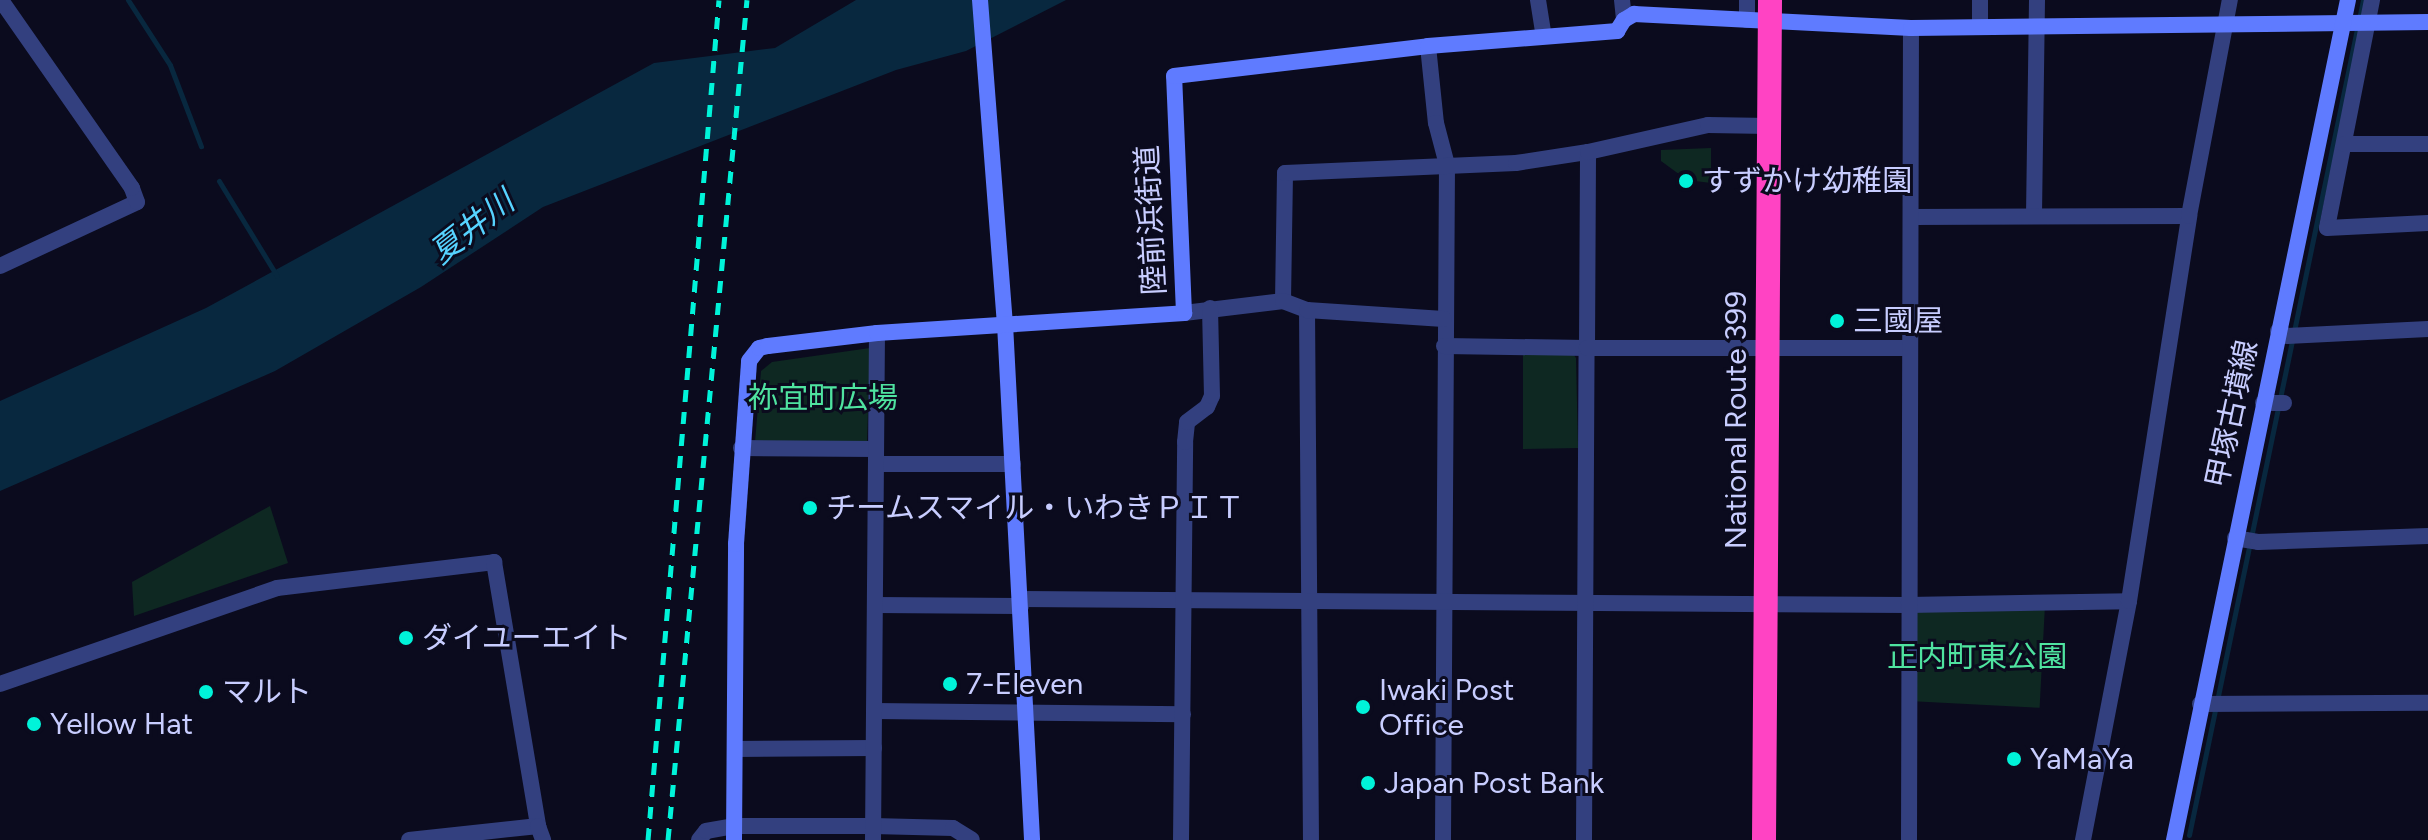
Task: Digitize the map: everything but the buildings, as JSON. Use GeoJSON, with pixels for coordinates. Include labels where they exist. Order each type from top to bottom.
{"type":"FeatureCollection","features":[{"type":"Feature","properties":{"kind":"highway","name":"National Route 399"},"geometry":{"type":"LineString","coordinates":[[1762,14],[1769,126],[1764,840]]}},
{"type":"Feature","properties":{"kind":"street"},"geometry":{"type":"LineString","coordinates":[[0,266],[137,202],[132,188],[1,0]]}},
{"type":"Feature","properties":{"kind":"street"},"geometry":{"type":"LineString","coordinates":[[980,0],[1005,324],[1032,840]]}},
{"type":"Feature","properties":{"kind":"street"},"geometry":{"type":"LineString","coordinates":[[1538,0],[1544,36]]}},
{"type":"Feature","properties":{"kind":"street"},"geometry":{"type":"LineString","coordinates":[[1622,0],[1624,20],[1634,14],[1762,14],[1911,28],[2428,22]]}},
{"type":"Feature","properties":{"kind":"street"},"geometry":{"type":"LineString","coordinates":[[1747,0],[1762,14]]}},
{"type":"Feature","properties":{"kind":"street"},"geometry":{"type":"LineString","coordinates":[[1980,0],[1980,27]]}},
{"type":"Feature","properties":{"kind":"street"},"geometry":{"type":"LineString","coordinates":[[2034,215],[2037,0]]}},
{"type":"Feature","properties":{"kind":"street"},"geometry":{"type":"LineString","coordinates":[[2083,840],[2129,601],[2189,216],[2230,0]]}},
{"type":"Feature","properties":{"kind":"street","name":"甲塚古墳線"},"geometry":{"type":"LineString","coordinates":[[2174,840],[2212,705],[2245,540],[2263,403],[2287,334],[2331,155],[2357,22],[2348,0]]}},
{"type":"Feature","properties":{"kind":"street"},"geometry":{"type":"LineString","coordinates":[[2372,0],[2357,22],[2331,155],[2327,228],[2428,223]]}},
{"type":"Feature","properties":{"kind":"street","name":"陸前浜街道"},"geometry":{"type":"LineString","coordinates":[[734,833],[736,544],[749,361],[759,348],[877,333],[1184,313],[1175,174],[1174,76],[1428,46],[1617,31],[1624,20]]}},
{"type":"Feature","properties":{"kind":"street"},"geometry":{"type":"LineString","coordinates":[[1909,840],[1911,28]]}},
{"type":"Feature","properties":{"kind":"street"},"geometry":{"type":"LineString","coordinates":[[1428,46],[1436,123],[1447,165],[1443,840]]}},
{"type":"Feature","properties":{"kind":"street"},"geometry":{"type":"LineString","coordinates":[[1283,301],[1285,173],[1516,163],[1588,152],[1708,125],[1769,126]]}},
{"type":"Feature","properties":{"kind":"street"},"geometry":{"type":"LineString","coordinates":[[2331,155],[2428,144]]}},
{"type":"Feature","properties":{"kind":"street"},"geometry":{"type":"LineString","coordinates":[[1584,840],[1588,152]]}},
{"type":"Feature","properties":{"kind":"street"},"geometry":{"type":"LineString","coordinates":[[1912,217],[2189,216]]}},
{"type":"Feature","properties":{"kind":"street"},"geometry":{"type":"LineString","coordinates":[[1184,313],[1283,301],[1307,310],[1444,319]]}},
{"type":"Feature","properties":{"kind":"street"},"geometry":{"type":"LineString","coordinates":[[1181,840],[1185,442],[1187,422],[1207,407],[1212,396],[1210,308]]}},
{"type":"Feature","properties":{"kind":"street"},"geometry":{"type":"LineString","coordinates":[[1307,310],[1311,840]]}},
{"type":"Feature","properties":{"kind":"street"},"geometry":{"type":"LineString","coordinates":[[2287,334],[2428,329]]}},
{"type":"Feature","properties":{"kind":"street"},"geometry":{"type":"LineString","coordinates":[[873,833],[877,333]]}},
{"type":"Feature","properties":{"kind":"street"},"geometry":{"type":"LineString","coordinates":[[1444,346],[1910,348]]}},
{"type":"Feature","properties":{"kind":"street"},"geometry":{"type":"LineString","coordinates":[[2263,403],[2284,403]]}},
{"type":"Feature","properties":{"kind":"street"},"geometry":{"type":"LineString","coordinates":[[741,448],[1013,464]]}},
{"type":"Feature","properties":{"kind":"street"},"geometry":{"type":"LineString","coordinates":[[2245,540],[2428,536]]}},
{"type":"Feature","properties":{"kind":"street"},"geometry":{"type":"LineString","coordinates":[[0,684],[277,588],[494,562],[541,833],[409,840]]}},
{"type":"Feature","properties":{"kind":"street"},"geometry":{"type":"LineString","coordinates":[[875,605],[1310,600],[1908,605],[2129,601]]}},
{"type":"Feature","properties":{"kind":"street"},"geometry":{"type":"LineString","coordinates":[[2212,705],[2428,703]]}},
{"type":"Feature","properties":{"kind":"street"},"geometry":{"type":"LineString","coordinates":[[874,711],[1183,714]]}},
{"type":"Feature","properties":{"kind":"street"},"geometry":{"type":"LineString","coordinates":[[735,749],[874,748]]}},
{"type":"Feature","properties":{"kind":"street"},"geometry":{"type":"LineString","coordinates":[[699,840],[706,831],[873,833],[953,828],[972,840]]}},
{"type":"Feature","properties":{"kind":"green space"},"geometry":{"type":"Polygon","coordinates":[[[1711,148],[1711,183],[1687,180],[1661,161],[1661,150],[1711,148]]]}},
{"type":"Feature","properties":{"kind":"green space","name":"祢宜町広場"},"geometry":{"type":"Polygon","coordinates":[[[870,348],[867,442],[755,442],[761,371],[772,362],[870,348]]]}},
{"type":"Feature","properties":{"kind":"green space"},"geometry":{"type":"Polygon","coordinates":[[[1572,352],[1576,358],[1578,448],[1523,449],[1523,354],[1572,352]]]}},
{"type":"Feature","properties":{"kind":"green space"},"geometry":{"type":"Polygon","coordinates":[[[270,506],[288,563],[134,616],[132,582],[270,506]]]}},
{"type":"Feature","properties":{"kind":"green space","name":"正内町東公園"},"geometry":{"type":"Polygon","coordinates":[[[1909,598],[2045,605],[2040,708],[1904,701],[1909,598]]]}},
{"type":"Feature","properties":{"kind":"water","name":"夏井川"},"geometry":{"type":"Polygon","coordinates":[[[856,0],[1066,0],[966,51],[896,70],[543,207],[421,287],[275,371],[0,491],[0,401],[206,308],[654,63],[775,48],[856,0]]]}},
{"type":"Feature","properties":{"kind":"waterway"},"geometry":{"type":"LineString","coordinates":[[128,0],[170,65],[201,146]]}},
{"type":"Feature","properties":{"kind":"waterway"},"geometry":{"type":"LineString","coordinates":[[2189,835],[2363,0]]}},
{"type":"Feature","properties":{"kind":"waterway"},"geometry":{"type":"LineString","coordinates":[[219,181],[277,276]]}},
{"type":"Feature","properties":{"kind":"railway"},"geometry":{"type":"LineString","coordinates":[[648,840],[719,0]]}},
{"type":"Feature","properties":{"kind":"railway"},"geometry":{"type":"LineString","coordinates":[[668,840],[747,0]]}},
{"type":"Feature","properties":{"kind":"place","name":"すずかけ幼稚園"},"geometry":{"type":"Point","coordinates":[1686,181]}},
{"type":"Feature","properties":{"kind":"place","name":"三國屋"},"geometry":{"type":"Point","coordinates":[1837,321]}},
{"type":"Feature","properties":{"kind":"place","name":"チームスマイル・いわきＰＩＴ"},"geometry":{"type":"Point","coordinates":[810,508]}},
{"type":"Feature","properties":{"kind":"place","name":"ダイユーエイト"},"geometry":{"type":"Point","coordinates":[406,638]}},
{"type":"Feature","properties":{"kind":"place","name":"7-Eleven"},"geometry":{"type":"Point","coordinates":[950,684]}},
{"type":"Feature","properties":{"kind":"place","name":"マルト"},"geometry":{"type":"Point","coordinates":[206,692]}},
{"type":"Feature","properties":{"kind":"place","name":"Iwaki Post Office"},"geometry":{"type":"Point","coordinates":[1363,707]}},
{"type":"Feature","properties":{"kind":"place","name":"Yellow Hat"},"geometry":{"type":"Point","coordinates":[34,724]}},
{"type":"Feature","properties":{"kind":"place","name":"YaMaYa"},"geometry":{"type":"Point","coordinates":[2014,759]}},
{"type":"Feature","properties":{"kind":"place","name":"Japan Post Bank"},"geometry":{"type":"Point","coordinates":[1368,783]}}]}
